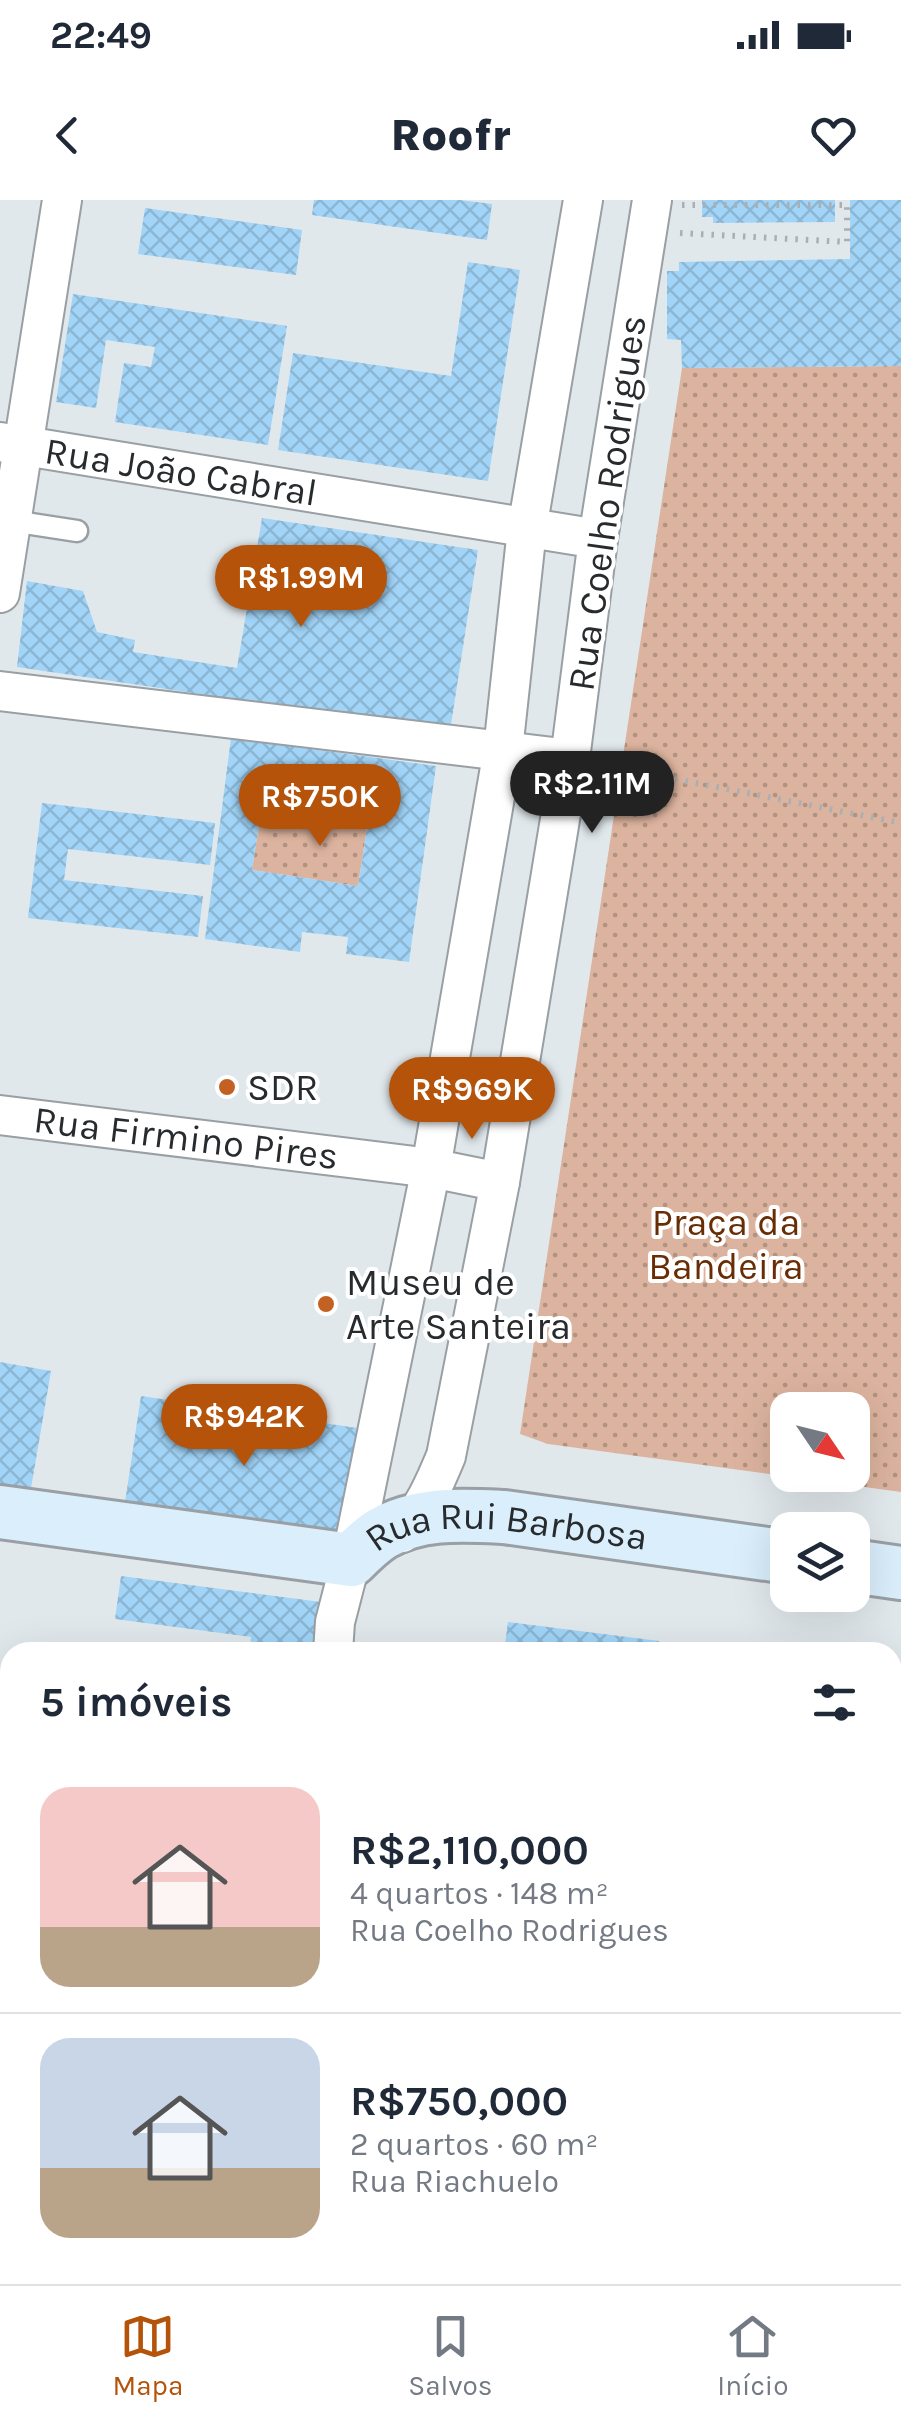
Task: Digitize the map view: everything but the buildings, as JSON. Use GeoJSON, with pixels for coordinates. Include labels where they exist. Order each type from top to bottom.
{"type":"FeatureCollection","features":[{"type":"Feature","properties":{"kind":"street"},"geometry":{"type":"LineString","coordinates":[[0,593],[12,444],[62,200]]}},
{"type":"Feature","properties":{"kind":"street","name":"Rua Coelho Rodrigues"},"geometry":{"type":"LineString","coordinates":[[346,1580],[431,1168],[502,750],[527,528],[583,200]]}},
{"type":"Feature","properties":{"kind":"street","name":"Rua Coelho Rodrigues"},"geometry":{"type":"LineString","coordinates":[[414,1519],[446,1456],[500,1182],[570,759],[598,539],[650,212]]}},
{"type":"Feature","properties":{"kind":"street","name":"Rua João Cabral"},"geometry":{"type":"LineString","coordinates":[[12,444],[598,539]]}},
{"type":"Feature","properties":{"kind":"street"},"geometry":{"type":"LineString","coordinates":[[0,691],[570,759]]}},
{"type":"Feature","properties":{"kind":"street","name":"Rua Firmino Pires"},"geometry":{"type":"LineString","coordinates":[[0,1115],[431,1168],[500,1182]]}},
{"type":"Feature","properties":{"kind":"street","name":"Rua Rui Barbosa"},"geometry":{"type":"LineString","coordinates":[[0,1512],[346,1580],[379,1535],[414,1519],[464,1515],[504,1517],[770,1554]]}},
{"type":"Feature","properties":{"kind":"street"},"geometry":{"type":"LineString","coordinates":[[870,1569],[901,1573]]}},
{"type":"Feature","properties":{"kind":"street"},"geometry":{"type":"LineString","coordinates":[[334,1642],[346,1580]]}},
{"type":"Feature","properties":{"kind":"lane"},"geometry":{"type":"LineString","coordinates":[[8,515],[76,531]]}},
{"type":"Feature","properties":{"kind":"path"},"geometry":{"type":"LineString","coordinates":[[768,203],[847,203],[847,242],[650,212],[768,203]]}},
{"type":"Feature","properties":{"kind":"path"},"geometry":{"type":"LineString","coordinates":[[570,759],[901,824]]}},
{"type":"Feature","properties":{"kind":"green space","name":"Praça da Bandeira"},"geometry":{"type":"Polygon","coordinates":[[[901,366],[901,1492],[870,1488],[870,1392],[770,1392],[770,1474],[548,1444],[520,1434],[682,368],[901,366]]]}},
{"type":"Feature","properties":{"kind":"green space"},"geometry":{"type":"Polygon","coordinates":[[[262,805],[368,821],[358,886],[252,870],[262,805]]]}},
{"type":"Feature","properties":{"kind":"place","name":"SDR"},"geometry":{"type":"Point","coordinates":[227,1087]}},
{"type":"Feature","properties":{"kind":"place","name":"Museu de Arte Santeira"},"geometry":{"type":"Point","coordinates":[326,1304]}}]}
